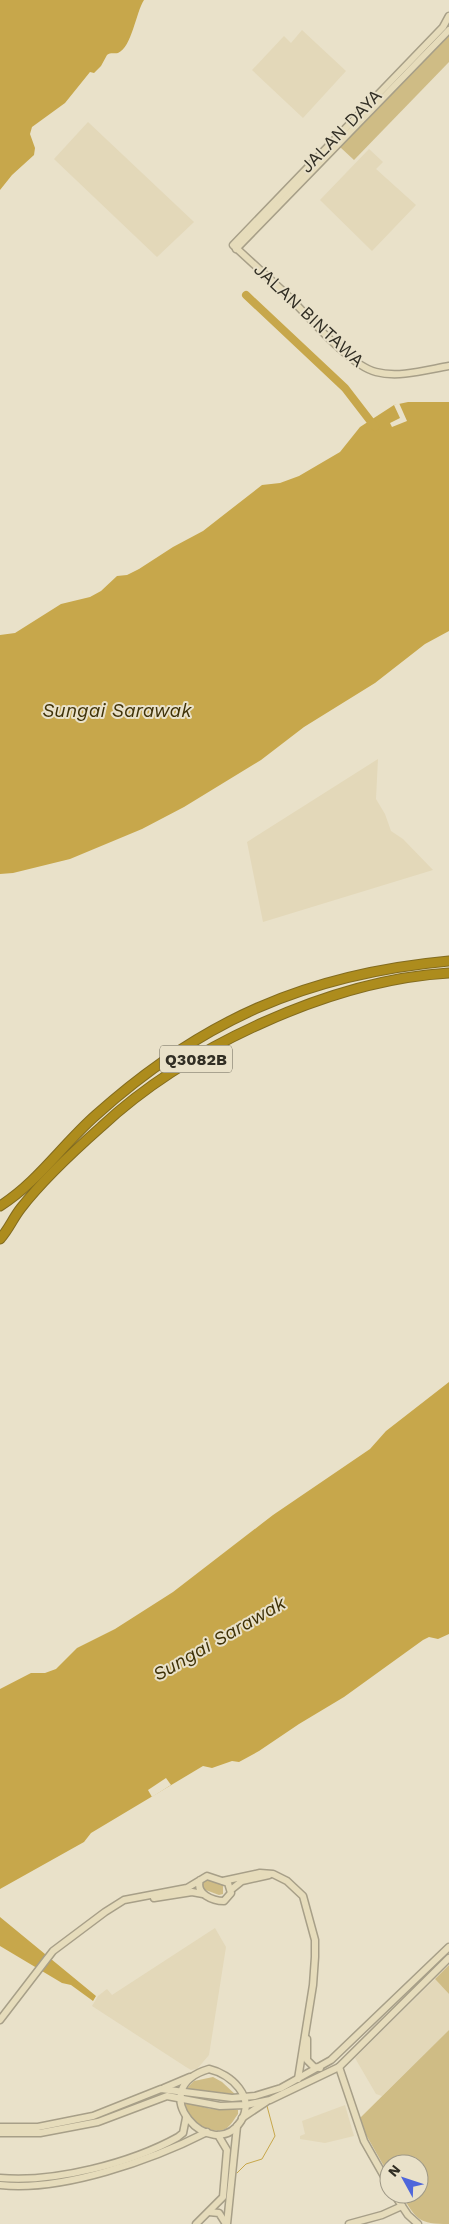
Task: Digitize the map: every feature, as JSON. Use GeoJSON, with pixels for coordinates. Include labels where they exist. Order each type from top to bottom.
{"type":"FeatureCollection","features":[{"type":"Feature","properties":{"kind":"highway"},"geometry":{"type":"LineString","coordinates":[[0,1206],[18,1194],[94,1116],[146,1074],[220,1026],[281,997],[334,979],[449,961]]}},
{"type":"Feature","properties":{"kind":"highway","name":"Q3082B"},"geometry":{"type":"LineString","coordinates":[[0,1239],[10,1229],[20,1209],[77,1149],[122,1108],[225,1041],[288,1012],[325,999],[386,982],[449,972]]}},
{"type":"Feature","properties":{"kind":"highway"},"geometry":{"type":"LineString","coordinates":[[281,997],[289,1001],[288,1012]]}},
{"type":"Feature","properties":{"kind":"main road","name":"JALAN DAYA"},"geometry":{"type":"LineString","coordinates":[[234,247],[443,27],[449,16]]}},
{"type":"Feature","properties":{"kind":"main road","name":"JALAN DAYA"},"geometry":{"type":"LineString","coordinates":[[234,247],[449,30]]}},
{"type":"Feature","properties":{"kind":"main road"},"geometry":{"type":"LineString","coordinates":[[397,74],[410,70]]}},
{"type":"Feature","properties":{"kind":"main road","name":"JALAN BINTAWA"},"geometry":{"type":"LineString","coordinates":[[234,247],[350,357],[366,368],[384,374],[396,374],[449,366]]}},
{"type":"Feature","properties":{"kind":"main road"},"geometry":{"type":"LineString","coordinates":[[223,1881],[260,1873],[273,1874],[288,1881],[303,1896],[315,1940],[314,1979],[298,2078]]}},
{"type":"Feature","properties":{"kind":"main road"},"geometry":{"type":"LineString","coordinates":[[118,1905],[192,1892],[224,1901],[229,1897],[232,1889],[242,1881],[273,1874]]}},
{"type":"Feature","properties":{"kind":"main road"},"geometry":{"type":"LineString","coordinates":[[0,2020],[50,1954],[70,1936],[124,1900],[187,1888],[207,1876],[223,1881],[232,1889]]}},
{"type":"Feature","properties":{"kind":"main road"},"geometry":{"type":"LineString","coordinates":[[200,1880],[198,1886],[203,1894]]}},
{"type":"Feature","properties":{"kind":"main road"},"geometry":{"type":"LineString","coordinates":[[161,2089],[221,2097],[264,2094],[320,2068],[354,2040],[449,1948]]}},
{"type":"Feature","properties":{"kind":"main road"},"geometry":{"type":"LineString","coordinates":[[242,2118],[270,2100],[339,2066],[449,1958]]}},
{"type":"Feature","properties":{"kind":"main road"},"geometry":{"type":"LineString","coordinates":[[307,2023],[306,2060],[314,2067],[320,2068]]}},
{"type":"Feature","properties":{"kind":"main road"},"geometry":{"type":"LineString","coordinates":[[339,2066],[364,2141],[379,2167]]}},
{"type":"Feature","properties":{"kind":"main road"},"geometry":{"type":"LineString","coordinates":[[0,2127],[38,2127],[93,2116],[209,2069],[221,2072],[245,2096],[246,2105],[242,2118],[230,2132],[218,2135],[208,2132],[194,2127],[186,2118]]}},
{"type":"Feature","properties":{"kind":"main road"},"geometry":{"type":"LineString","coordinates":[[0,2178],[44,2177],[124,2160],[178,2137],[183,2133],[186,2118],[181,2091],[191,2076]]}},
{"type":"Feature","properties":{"kind":"main road"},"geometry":{"type":"LineString","coordinates":[[0,2134],[40,2133],[98,2122],[167,2096],[220,2106],[246,2105],[270,2100]]}},
{"type":"Feature","properties":{"kind":"main road"},"geometry":{"type":"LineString","coordinates":[[227,2224],[237,2126]]}},
{"type":"Feature","properties":{"kind":"main road"},"geometry":{"type":"LineString","coordinates":[[0,2185],[34,2186],[113,2170],[172,2149],[208,2132]]}},
{"type":"Feature","properties":{"kind":"main road"},"geometry":{"type":"LineString","coordinates":[[196,2224],[223,2198],[227,2150],[218,2135]]}},
{"type":"Feature","properties":{"kind":"main road"},"geometry":{"type":"LineString","coordinates":[[349,2224],[382,2215],[402,2206],[418,2224]]}},
{"type":"Feature","properties":{"kind":"main road"},"geometry":{"type":"LineString","coordinates":[[208,2212],[219,2212],[227,2224]]}},
{"type":"Feature","properties":{"kind":"shaded area"},"geometry":{"type":"Polygon","coordinates":[[[302,30],[346,71],[303,118],[252,70],[284,36],[291,43],[302,30]]]}},
{"type":"Feature","properties":{"kind":"shaded area"},"geometry":{"type":"Polygon","coordinates":[[[449,35],[449,62],[354,160],[340,147],[449,35]]]}},
{"type":"Feature","properties":{"kind":"shaded area"},"geometry":{"type":"Polygon","coordinates":[[[88,122],[194,222],[157,257],[54,159],[88,122]]]}},
{"type":"Feature","properties":{"kind":"shaded area"},"geometry":{"type":"Polygon","coordinates":[[[369,149],[383,162],[376,169],[416,205],[372,251],[320,200],[369,149]]]}},
{"type":"Feature","properties":{"kind":"shaded area"},"geometry":{"type":"Polygon","coordinates":[[[378,759],[376,799],[385,814],[391,831],[403,839],[433,870],[263,922],[247,842],[378,759]]]}},
{"type":"Feature","properties":{"kind":"shaded area"},"geometry":{"type":"Polygon","coordinates":[[[207,1878],[223,1885],[223,1894],[219,1895],[203,1889],[201,1882],[207,1878]]]}},
{"type":"Feature","properties":{"kind":"shaded area"},"geometry":{"type":"Polygon","coordinates":[[[215,1928],[226,1947],[209,2055],[197,2069],[191,2070],[92,2006],[98,1996],[107,1989],[112,1995],[215,1928]]]}},
{"type":"Feature","properties":{"kind":"shaded area"},"geometry":{"type":"Polygon","coordinates":[[[449,1965],[449,1994],[435,1979],[449,1965]]]}},
{"type":"Feature","properties":{"kind":"shaded area"},"geometry":{"type":"Polygon","coordinates":[[[435,1979],[449,1994],[449,2030],[382,2096],[376,2094],[355,2058],[435,1979]]]}},
{"type":"Feature","properties":{"kind":"shaded area"},"geometry":{"type":"Polygon","coordinates":[[[449,2030],[449,2224],[431,2223],[419,2219],[407,2204],[429,2204],[429,2154],[379,2154],[379,2158],[365,2133],[360,2118],[449,2030]]]}},
{"type":"Feature","properties":{"kind":"shaded area"},"geometry":{"type":"Polygon","coordinates":[[[213,2077],[222,2082],[237,2096],[200,2093],[186,2089],[194,2081],[213,2077]]]}},
{"type":"Feature","properties":{"kind":"shaded area"},"geometry":{"type":"Polygon","coordinates":[[[184,2102],[211,2109],[238,2110],[238,2114],[225,2129],[211,2130],[193,2120],[188,2114],[184,2102]]]}},
{"type":"Feature","properties":{"kind":"shaded area"},"geometry":{"type":"Polygon","coordinates":[[[345,2105],[354,2136],[325,2143],[300,2139],[300,2136],[305,2134],[302,2121],[345,2105]]]}},
{"type":"Feature","properties":{"kind":"water"},"geometry":{"type":"Polygon","coordinates":[[[0,0],[144,0],[127,44],[118,53],[107,55],[101,66],[94,73],[90,72],[65,103],[32,127],[30,134],[35,148],[34,155],[12,175],[0,190],[0,0]]]}},
{"type":"Feature","properties":{"kind":"water","name":"Sungai Sarawak"},"geometry":{"type":"Polygon","coordinates":[[[408,402],[449,402],[449,631],[425,644],[375,683],[304,727],[261,760],[184,807],[142,829],[70,859],[13,873],[0,874],[0,635],[15,633],[61,604],[90,597],[101,591],[117,576],[127,575],[139,569],[173,547],[203,531],[262,485],[280,483],[299,476],[340,452],[360,427],[394,405],[408,402]]]}},
{"type":"Feature","properties":{"kind":"water","name":"Sungai Sarawak"},"geometry":{"type":"Polygon","coordinates":[[[449,1382],[449,1634],[438,1639],[429,1637],[423,1640],[344,1697],[259,1751],[239,1762],[232,1761],[212,1768],[203,1766],[91,1833],[84,1842],[0,1889],[0,1689],[31,1673],[45,1673],[56,1669],[77,1648],[115,1629],[173,1592],[273,1515],[370,1449],[386,1431],[449,1382]]]}},
{"type":"Feature","properties":{"kind":"water"},"geometry":{"type":"Polygon","coordinates":[[[0,1917],[96,1996],[93,2001],[71,1985],[62,1983],[0,1946],[0,1917]]]}},
{"type":"Feature","properties":{"kind":"pier"},"geometry":{"type":"Polygon","coordinates":[[[399,403],[407,421],[392,427],[390,423],[400,418],[394,405],[399,403]]]}},
{"type":"Feature","properties":{"kind":"pier"},"geometry":{"type":"Polygon","coordinates":[[[166,1778],[171,1785],[152,1797],[148,1790],[166,1778]]]}},
{"type":"Feature","properties":{"kind":"waterway"},"geometry":{"type":"LineString","coordinates":[[246,295],[345,388],[375,427]]}},
{"type":"Feature","properties":{"kind":"waterway"},"geometry":{"type":"LineString","coordinates":[[237,2173],[246,2164],[262,2159],[275,2136],[267,2106]]}}]}
